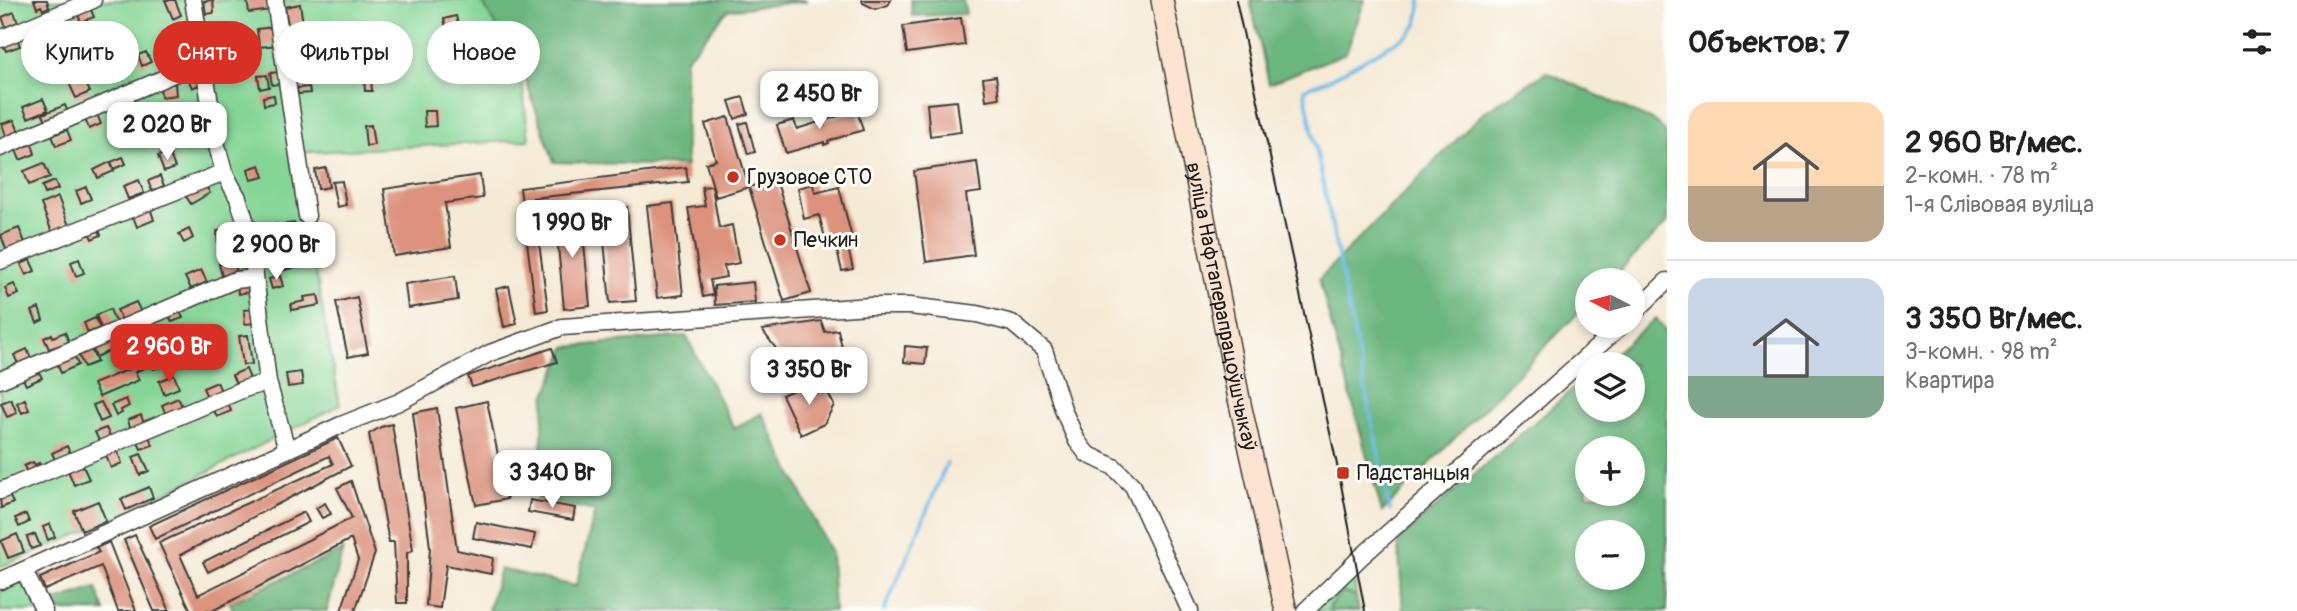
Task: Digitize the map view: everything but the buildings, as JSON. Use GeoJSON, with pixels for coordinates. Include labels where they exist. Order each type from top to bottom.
{"type":"FeatureCollection","features":[{"type":"Feature","properties":{"kind":"main road","name":"вуліца Нафтаперапрацоўшчыкаў"},"geometry":{"type":"LineString","coordinates":[[1162,0],[1239,399],[1286,611]]}},
{"type":"Feature","properties":{"kind":"street"},"geometry":{"type":"LineString","coordinates":[[0,39],[93,0]]}},
{"type":"Feature","properties":{"kind":"street"},"geometry":{"type":"LineString","coordinates":[[193,0],[196,21]]}},
{"type":"Feature","properties":{"kind":"street"},"geometry":{"type":"LineString","coordinates":[[275,0],[307,216]]}},
{"type":"Feature","properties":{"kind":"street"},"geometry":{"type":"LineString","coordinates":[[0,148],[153,83]]}},
{"type":"Feature","properties":{"kind":"street"},"geometry":{"type":"LineString","coordinates":[[206,84],[224,172],[239,198],[250,235],[268,382],[287,450]]}},
{"type":"Feature","properties":{"kind":"street"},"geometry":{"type":"LineString","coordinates":[[0,261],[224,172]]}},
{"type":"Feature","properties":{"kind":"street"},"geometry":{"type":"LineString","coordinates":[[0,380],[235,279],[255,278]]}},
{"type":"Feature","properties":{"kind":"street"},"geometry":{"type":"LineString","coordinates":[[1645,302],[1667,281]]}},
{"type":"Feature","properties":{"kind":"street"},"geometry":{"type":"LineString","coordinates":[[0,581],[399,402],[490,353],[562,327],[870,306],[910,306],[977,314],[1012,323],[1044,350],[1064,412],[1077,441],[1087,454],[1114,467],[1133,486],[1190,611]]}},
{"type":"Feature","properties":{"kind":"street"},"geometry":{"type":"LineString","coordinates":[[1305,611],[1361,557],[1607,338]]}},
{"type":"Feature","properties":{"kind":"street"},"geometry":{"type":"LineString","coordinates":[[0,491],[244,389],[268,382]]}},
{"type":"Feature","properties":{"kind":"street"},"geometry":{"type":"LineString","coordinates":[[24,571],[44,611]]}},
{"type":"Feature","properties":{"kind":"green space"},"geometry":{"type":"Polygon","coordinates":[[[0,0],[504,0],[515,21],[427,21],[427,84],[522,84],[529,140],[294,153],[340,405],[111,521],[0,567],[0,0]]]}},
{"type":"Feature","properties":{"kind":"green space"},"geometry":{"type":"Polygon","coordinates":[[[481,0],[806,0],[728,10],[685,60],[686,166],[554,162],[527,84],[540,84],[540,21],[493,21],[481,0]]]}},
{"type":"Feature","properties":{"kind":"green space"},"geometry":{"type":"Polygon","coordinates":[[[911,0],[963,0],[966,14],[912,16],[911,0]]]}},
{"type":"Feature","properties":{"kind":"green space"},"geometry":{"type":"Polygon","coordinates":[[[1250,0],[1365,0],[1346,53],[1269,84],[1250,0]]]}},
{"type":"Feature","properties":{"kind":"green space"},"geometry":{"type":"Polygon","coordinates":[[[1547,72],[1658,123],[1667,136],[1667,223],[1623,268],[1575,268],[1575,316],[1382,512],[1319,279],[1484,112],[1547,72]]]}},
{"type":"Feature","properties":{"kind":"green space"},"geometry":{"type":"Polygon","coordinates":[[[1656,318],[1667,333],[1667,611],[1403,611],[1398,540],[1575,387],[1575,422],[1645,422],[1645,352],[1616,352],[1633,338],[1645,338],[1645,327],[1656,318]]]}},
{"type":"Feature","properties":{"kind":"green space"},"geometry":{"type":"Polygon","coordinates":[[[686,336],[734,428],[762,413],[831,553],[834,611],[488,611],[500,569],[576,586],[595,511],[537,499],[545,397],[566,347],[686,336]]]}},
{"type":"Feature","properties":{"kind":"green space"},"geometry":{"type":"Polygon","coordinates":[[[343,550],[327,611],[234,611],[230,603],[343,550]]]}},
{"type":"Feature","properties":{"kind":"green space"},"geometry":{"type":"Polygon","coordinates":[[[1353,570],[1356,596],[1341,592],[1330,605],[1329,611],[1312,611],[1353,570]]]}},
{"type":"Feature","properties":{"kind":"green space"},"geometry":{"type":"Polygon","coordinates":[[[41,574],[58,611],[0,611],[0,589],[41,574]]]}},
{"type":"Feature","properties":{"kind":"green space"},"geometry":{"type":"Polygon","coordinates":[[[96,588],[105,611],[58,611],[53,602],[96,588]]]}},
{"type":"Feature","properties":{"kind":"green space"},"geometry":{"type":"Polygon","coordinates":[[[1341,592],[1356,596],[1359,611],[1329,611],[1330,605],[1341,592]]]}},
{"type":"Feature","properties":{"kind":"waterway"},"geometry":{"type":"LineString","coordinates":[[1390,511],[1304,89],[1328,80],[1408,35],[1417,25],[1421,0]]}},
{"type":"Feature","properties":{"kind":"waterway"},"geometry":{"type":"LineString","coordinates":[[884,611],[947,463]]}},
{"type":"Feature","properties":{"kind":"tram line"},"geometry":{"type":"LineString","coordinates":[[1236,0],[1339,474],[1365,611]]}},
{"type":"Feature","properties":{"kind":"place","name":"Грузовое СТО"},"geometry":{"type":"Point","coordinates":[733,177]}},
{"type":"Feature","properties":{"kind":"place","name":"Печкин"},"geometry":{"type":"Point","coordinates":[780,240]}},
{"type":"Feature","properties":{"kind":"place","name":"Падстанцыя"},"geometry":{"type":"Point","coordinates":[1343,473]}}]}
